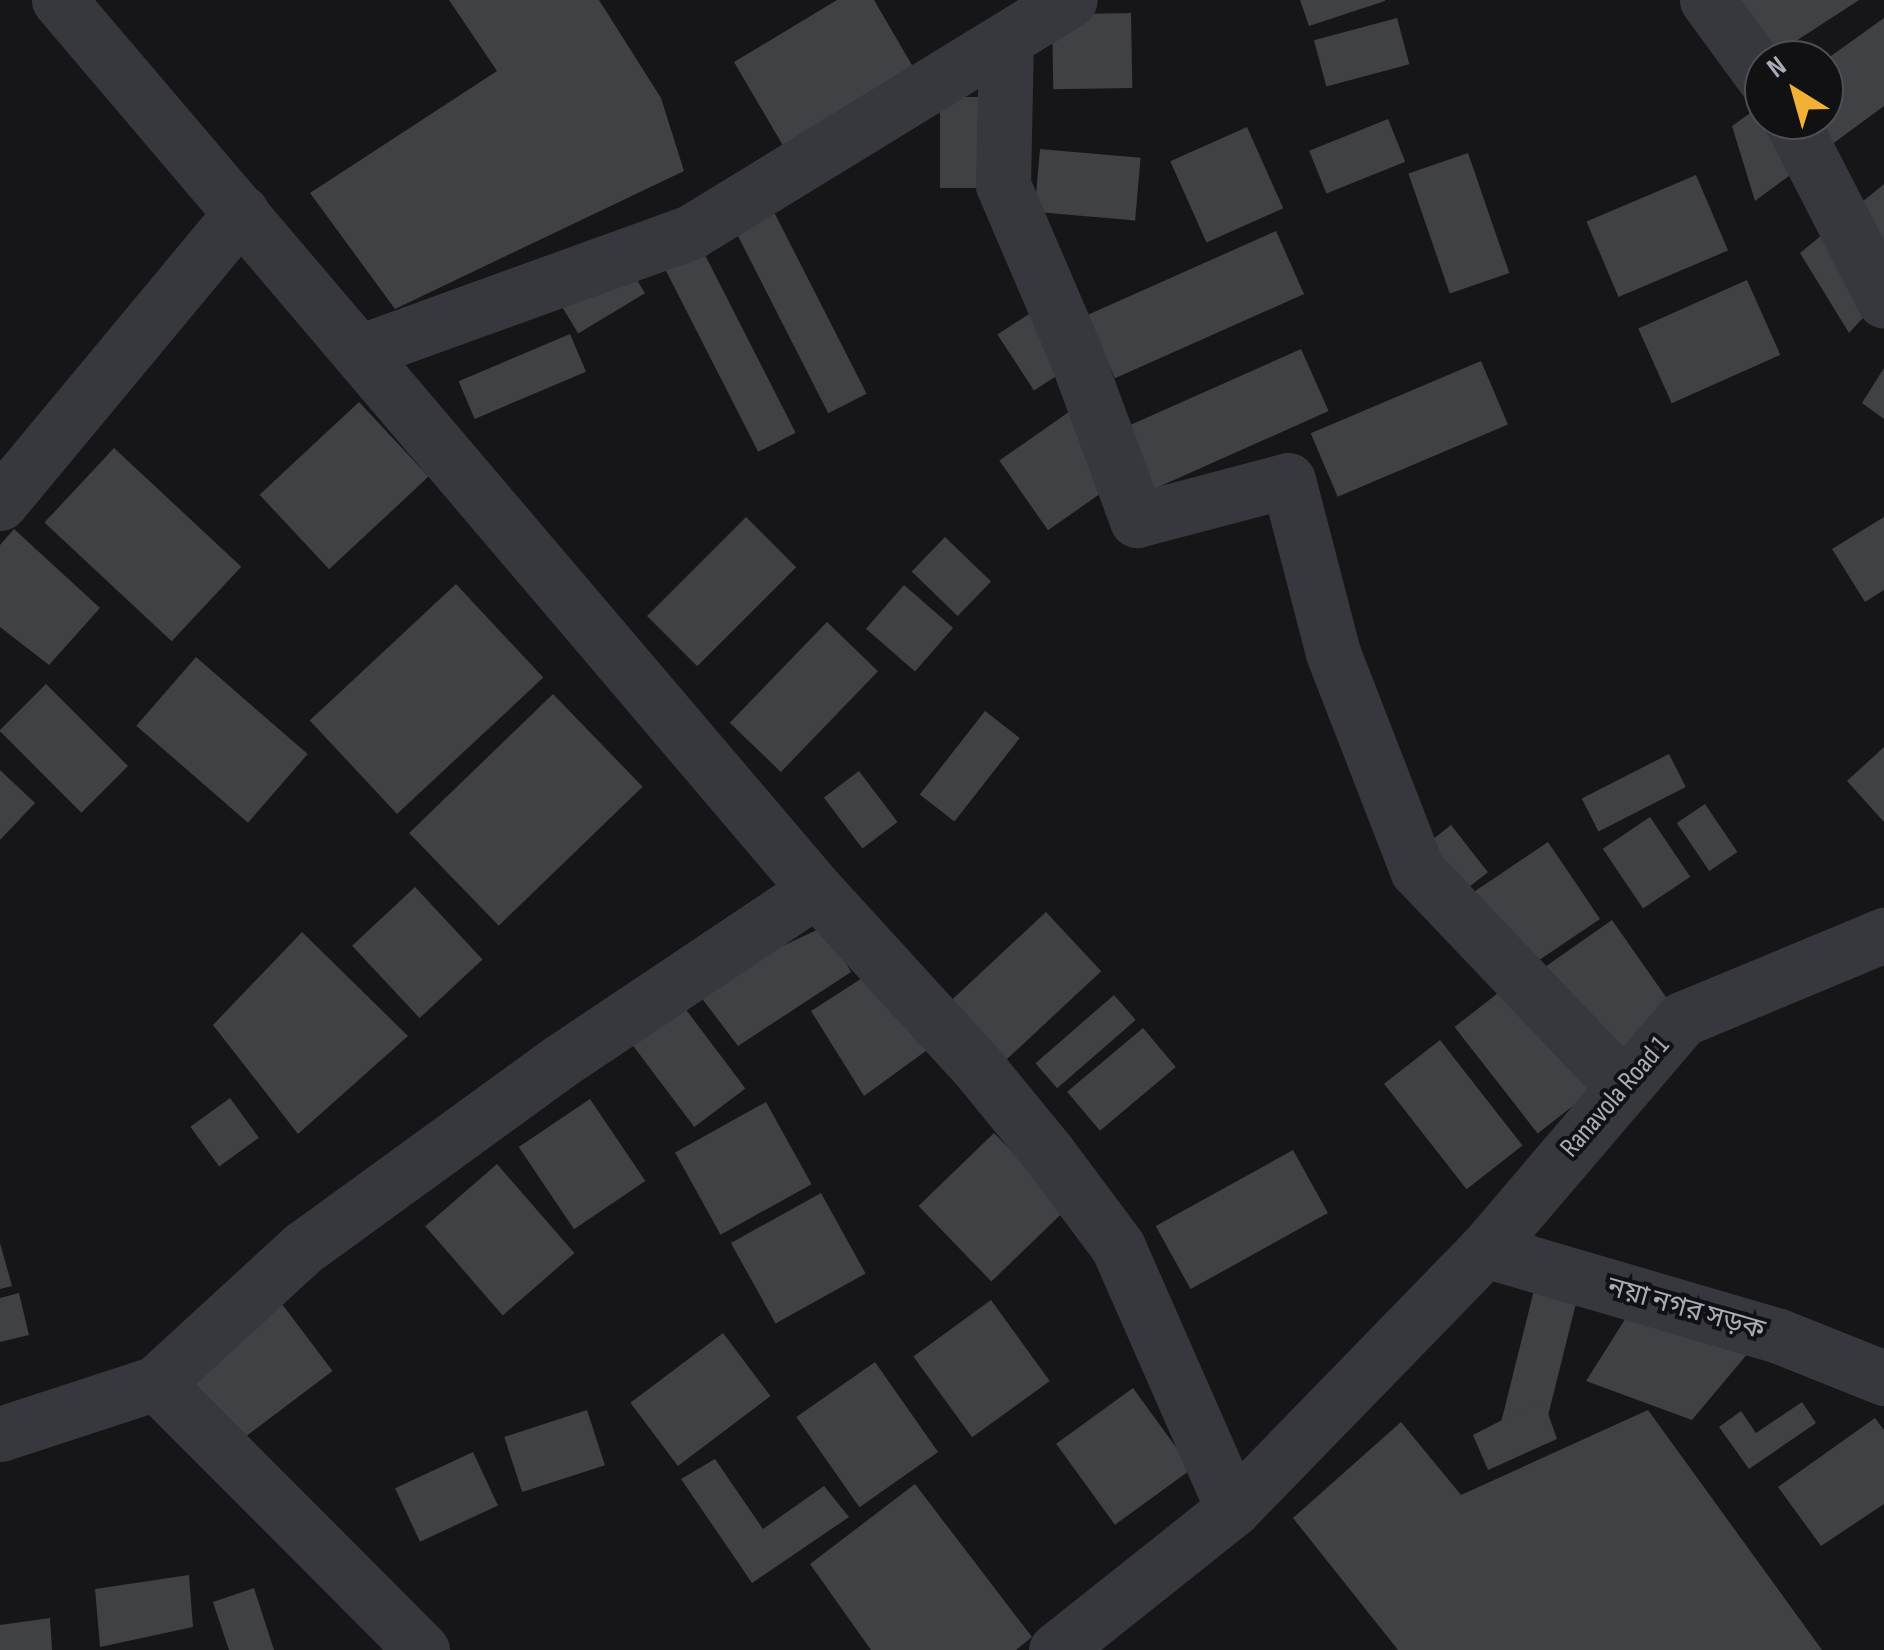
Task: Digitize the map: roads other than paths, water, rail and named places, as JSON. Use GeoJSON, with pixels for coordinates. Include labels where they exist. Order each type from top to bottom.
{"type":"FeatureCollection","features":[{"type":"Feature","properties":{"kind":"street"},"geometry":{"type":"LineString","coordinates":[[58,0],[362,351],[816,890],[976,1064],[1118,1247],[1233,1508]]}},
{"type":"Feature","properties":{"kind":"street"},"geometry":{"type":"LineString","coordinates":[[362,351],[691,232],[1069,0]]}},
{"type":"Feature","properties":{"kind":"street"},"geometry":{"type":"LineString","coordinates":[[1707,0],[1744,51]]}},
{"type":"Feature","properties":{"kind":"street"},"geometry":{"type":"LineString","coordinates":[[1006,40],[1003,185],[1077,358],[1137,520],[1288,480],[1333,653],[1418,870],[1624,1087]]}},
{"type":"Feature","properties":{"kind":"street"},"geometry":{"type":"LineString","coordinates":[[1801,140],[1884,301]]}},
{"type":"Feature","properties":{"kind":"street"},"geometry":{"type":"LineString","coordinates":[[0,503],[242,212]]}},
{"type":"Feature","properties":{"kind":"street"},"geometry":{"type":"LineString","coordinates":[[0,1434],[156,1383],[303,1248],[559,1062],[816,890]]}},
{"type":"Feature","properties":{"kind":"street","name":"Ranavola Road 1"},"geometry":{"type":"LineString","coordinates":[[1056,1650],[1233,1508],[1485,1250],[1682,1020],[1884,935]]}},
{"type":"Feature","properties":{"kind":"street","name":"নয়া নগর সড়ক"},"geometry":{"type":"LineString","coordinates":[[1485,1250],[1779,1336],[1884,1378]]}},
{"type":"Feature","properties":{"kind":"street"},"geometry":{"type":"LineString","coordinates":[[156,1383],[422,1650]]}}]}
